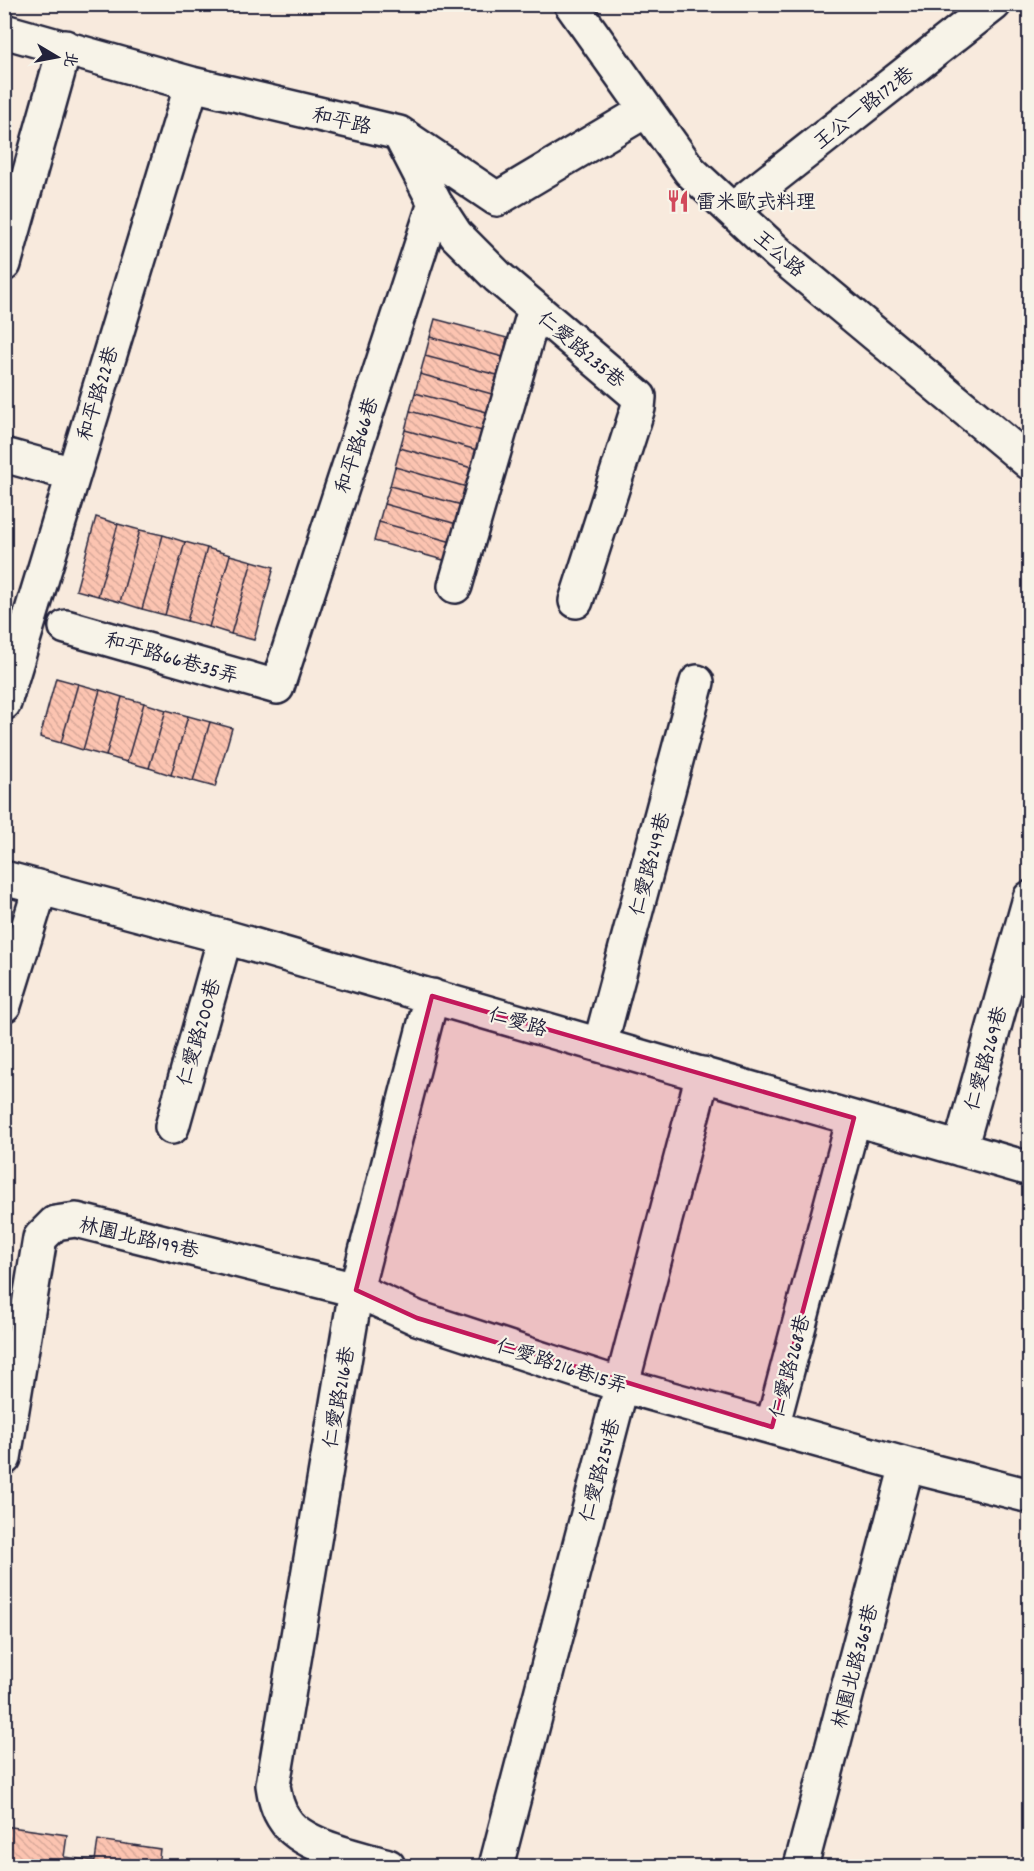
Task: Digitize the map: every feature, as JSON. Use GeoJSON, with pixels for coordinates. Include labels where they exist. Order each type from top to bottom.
{"type":"FeatureCollection","features":[{"type":"Feature","properties":{"kind":"street","name":"王公路"},"geometry":{"type":"LineString","coordinates":[[571,4],[645,111],[690,171],[778,253],[1029,463]]}},
{"type":"Feature","properties":{"kind":"street","name":"王公一路172巷"},"geometry":{"type":"LineString","coordinates":[[732,210],[994,4]]}},
{"type":"Feature","properties":{"kind":"street","name":"和平路"},"geometry":{"type":"LineString","coordinates":[[4,31],[192,84],[399,133],[497,198],[645,111]]}},
{"type":"Feature","properties":{"kind":"street"},"geometry":{"type":"LineString","coordinates":[[4,264],[65,47]]}},
{"type":"Feature","properties":{"kind":"street","name":"和平路22巷"},"geometry":{"type":"LineString","coordinates":[[4,703],[16,620],[73,474],[192,84]]}},
{"type":"Feature","properties":{"kind":"street","name":"仁愛路235巷"},"geometry":{"type":"LineString","coordinates":[[399,133],[435,203],[456,235],[535,309],[639,397],[638,408],[576,601]]}},
{"type":"Feature","properties":{"kind":"street","name":"和平路66巷"},"geometry":{"type":"LineString","coordinates":[[277,687],[435,203]]}},
{"type":"Feature","properties":{"kind":"street"},"geometry":{"type":"LineString","coordinates":[[455,586],[535,309]]}},
{"type":"Feature","properties":{"kind":"street"},"geometry":{"type":"LineString","coordinates":[[4,455],[73,474]]}},
{"type":"Feature","properties":{"kind":"street","name":"和平路66巷35弄"},"geometry":{"type":"LineString","coordinates":[[66,627],[277,687]]}},
{"type":"Feature","properties":{"kind":"street","name":"仁愛路249巷"},"geometry":{"type":"LineString","coordinates":[[600,1045],[697,682]]}},
{"type":"Feature","properties":{"kind":"street","name":"仁愛路"},"geometry":{"type":"LineString","coordinates":[[4,878],[225,937],[1029,1169]]}},
{"type":"Feature","properties":{"kind":"street"},"geometry":{"type":"LineString","coordinates":[[4,1005],[40,889]]}},
{"type":"Feature","properties":{"kind":"street","name":"仁愛路269巷"},"geometry":{"type":"LineString","coordinates":[[960,1149],[1029,898]]}},
{"type":"Feature","properties":{"kind":"street","name":"仁愛路200巷"},"geometry":{"type":"LineString","coordinates":[[172,1127],[225,937]]}},
{"type":"Feature","properties":{"kind":"street","name":"仁愛路216巷"},"geometry":{"type":"LineString","coordinates":[[388,1866],[335,1850],[302,1835],[286,1823],[276,1804],[273,1785],[356,1290],[432,996]]}},
{"type":"Feature","properties":{"kind":"street","name":"仁愛路254巷"},"geometry":{"type":"LineString","coordinates":[[496,1866],[703,1074]]}},
{"type":"Feature","properties":{"kind":"street","name":"仁愛路268巷"},"geometry":{"type":"LineString","coordinates":[[854,1118],[772,1427],[1029,1496]]}},
{"type":"Feature","properties":{"kind":"street","name":"林園北路199巷"},"geometry":{"type":"LineString","coordinates":[[4,1458],[9,1405],[40,1238],[55,1223],[76,1220],[356,1290]]}},
{"type":"Feature","properties":{"kind":"street","name":"仁愛路216巷15弄"},"geometry":{"type":"LineString","coordinates":[[356,1290],[417,1318],[621,1385],[772,1427]]}},
{"type":"Feature","properties":{"kind":"street","name":"林園北路365巷"},"geometry":{"type":"LineString","coordinates":[[801,1866],[907,1465]]}},
{"type":"Feature","properties":{"kind":"highlighted area"},"geometry":{"type":"Polygon","coordinates":[[[432,996],[854,1118],[772,1427],[417,1318],[356,1290],[432,996]]]}},
{"type":"Feature","properties":{"kind":"building"},"geometry":{"type":"Polygon","coordinates":[[[435,319],[507,338],[503,357],[430,337],[435,319]]]}},
{"type":"Feature","properties":{"kind":"building"},"geometry":{"type":"Polygon","coordinates":[[[430,337],[503,357],[497,375],[425,356],[430,337]]]}},
{"type":"Feature","properties":{"kind":"building"},"geometry":{"type":"Polygon","coordinates":[[[425,356],[497,375],[492,394],[420,374],[425,356]]]}},
{"type":"Feature","properties":{"kind":"building"},"geometry":{"type":"Polygon","coordinates":[[[420,374],[492,394],[487,412],[415,393],[420,374]]]}},
{"type":"Feature","properties":{"kind":"building"},"geometry":{"type":"Polygon","coordinates":[[[415,393],[487,412],[482,431],[410,411],[415,393]]]}},
{"type":"Feature","properties":{"kind":"building"},"geometry":{"type":"Polygon","coordinates":[[[410,411],[482,431],[477,450],[405,430],[410,411]]]}},
{"type":"Feature","properties":{"kind":"building"},"geometry":{"type":"Polygon","coordinates":[[[405,430],[477,450],[472,468],[400,448],[405,430]]]}},
{"type":"Feature","properties":{"kind":"building"},"geometry":{"type":"Polygon","coordinates":[[[400,448],[472,468],[467,487],[395,467],[400,448]]]}},
{"type":"Feature","properties":{"kind":"building"},"geometry":{"type":"Polygon","coordinates":[[[395,467],[467,487],[462,505],[390,486],[395,467]]]}},
{"type":"Feature","properties":{"kind":"building"},"geometry":{"type":"Polygon","coordinates":[[[390,486],[462,505],[457,524],[384,504],[390,486]]]}},
{"type":"Feature","properties":{"kind":"building"},"geometry":{"type":"Polygon","coordinates":[[[384,504],[457,524],[452,542],[379,522],[384,504]]]}},
{"type":"Feature","properties":{"kind":"building"},"geometry":{"type":"Polygon","coordinates":[[[96,517],[118,524],[98,596],[76,590],[96,517]]]}},
{"type":"Feature","properties":{"kind":"building"},"geometry":{"type":"Polygon","coordinates":[[[379,522],[452,542],[447,561],[374,541],[379,522]]]}},
{"type":"Feature","properties":{"kind":"building"},"geometry":{"type":"Polygon","coordinates":[[[118,524],[140,530],[120,602],[98,596],[118,524]]]}},
{"type":"Feature","properties":{"kind":"building"},"geometry":{"type":"Polygon","coordinates":[[[140,530],[163,535],[142,609],[120,602],[140,530]]]}},
{"type":"Feature","properties":{"kind":"building"},"geometry":{"type":"Polygon","coordinates":[[[163,535],[185,542],[165,615],[142,609],[163,535]]]}},
{"type":"Feature","properties":{"kind":"building"},"geometry":{"type":"Polygon","coordinates":[[[185,542],[207,548],[187,621],[165,615],[185,542]]]}},
{"type":"Feature","properties":{"kind":"building"},"geometry":{"type":"Polygon","coordinates":[[[207,548],[230,555],[209,627],[187,621],[207,548]]]}},
{"type":"Feature","properties":{"kind":"building"},"geometry":{"type":"Polygon","coordinates":[[[230,555],[252,561],[231,634],[209,627],[230,555]]]}},
{"type":"Feature","properties":{"kind":"building"},"geometry":{"type":"Polygon","coordinates":[[[252,561],[274,567],[254,640],[231,634],[252,561]]]}},
{"type":"Feature","properties":{"kind":"building"},"geometry":{"type":"Polygon","coordinates":[[[56,678],[78,684],[61,743],[40,737],[56,678]]]}},
{"type":"Feature","properties":{"kind":"building"},"geometry":{"type":"Polygon","coordinates":[[[78,684],[100,690],[83,750],[61,743],[78,684]]]}},
{"type":"Feature","properties":{"kind":"building"},"geometry":{"type":"Polygon","coordinates":[[[100,690],[122,697],[106,756],[83,750],[100,690]]]}},
{"type":"Feature","properties":{"kind":"building"},"geometry":{"type":"Polygon","coordinates":[[[122,697],[144,703],[127,762],[106,756],[122,697]]]}},
{"type":"Feature","properties":{"kind":"building"},"geometry":{"type":"Polygon","coordinates":[[[144,703],[166,710],[149,768],[127,762],[144,703]]]}},
{"type":"Feature","properties":{"kind":"building"},"geometry":{"type":"Polygon","coordinates":[[[166,710],[188,716],[171,775],[149,768],[166,710]]]}},
{"type":"Feature","properties":{"kind":"building"},"geometry":{"type":"Polygon","coordinates":[[[188,716],[210,722],[193,781],[171,775],[188,716]]]}},
{"type":"Feature","properties":{"kind":"building"},"geometry":{"type":"Polygon","coordinates":[[[210,722],[232,728],[215,787],[193,781],[210,722]]]}},
{"type":"Feature","properties":{"kind":"building"},"geometry":{"type":"Polygon","coordinates":[[[4,1826],[67,1835],[64,1857],[95,1861],[98,1840],[160,1849],[158,1866],[4,1866],[4,1826]]]}},
{"type":"Feature","properties":{"kind":"place","name":"雷米歐式料理"},"geometry":{"type":"Point","coordinates":[678,201]}}]}
